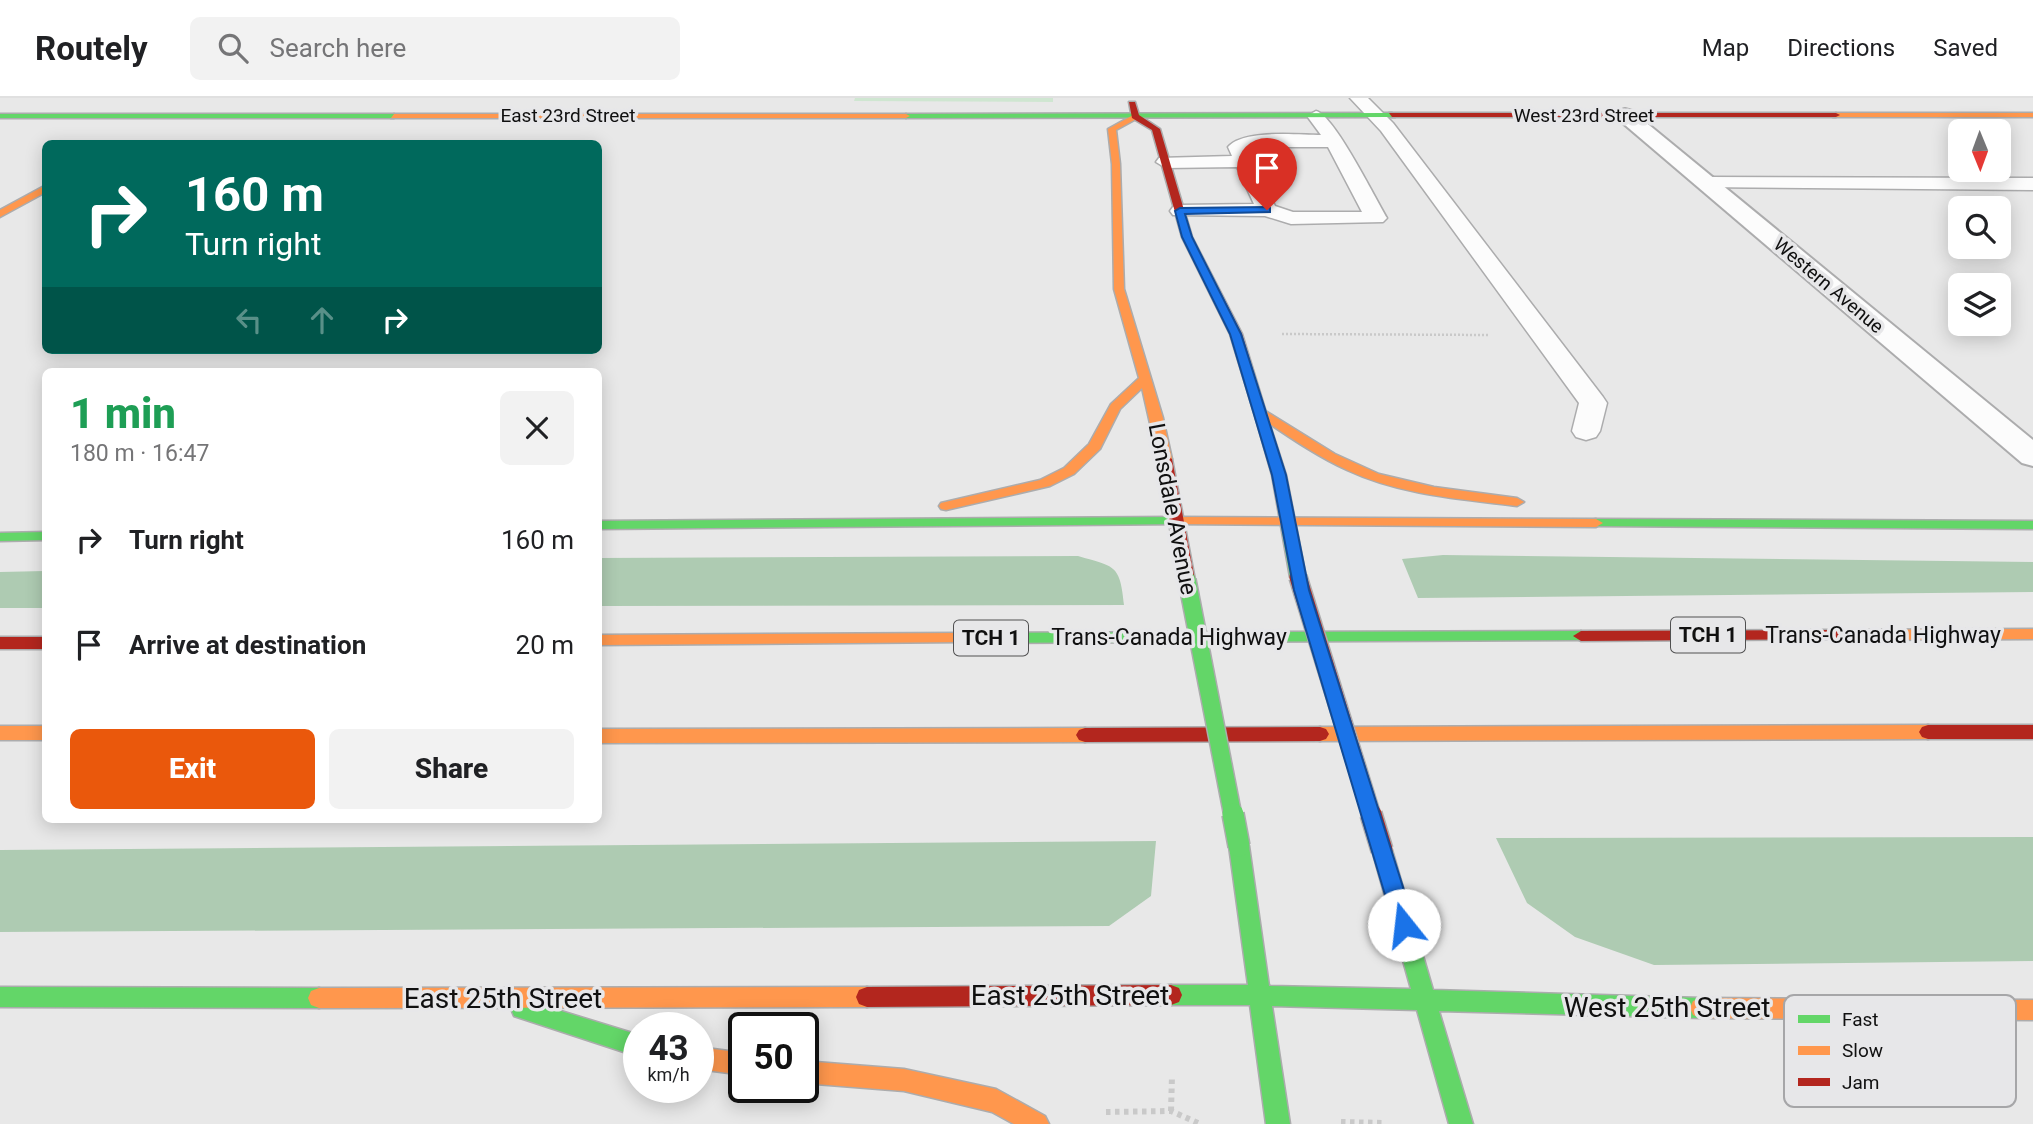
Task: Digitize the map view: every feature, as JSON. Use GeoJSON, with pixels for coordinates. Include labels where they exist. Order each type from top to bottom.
{"type":"FeatureCollection","features":[{"type":"Feature","properties":{"kind":"main road"},"geometry":{"type":"LineString","coordinates":[[1130,98],[1135,116],[1156,129],[1187,237],[1236,334],[1279,475],[1298,577],[1382,850],[1461,1124]]}},
{"type":"Feature","properties":{"kind":"main road"},"geometry":{"type":"LineString","coordinates":[[139,134],[195,101]]}},
{"type":"Feature","properties":{"kind":"main road","name":"West 23rd Street"},"geometry":{"type":"LineString","coordinates":[[1135,116],[2033,115]]}},
{"type":"Feature","properties":{"kind":"main road","name":"East 23rd Street"},"geometry":{"type":"LineString","coordinates":[[0,116],[1135,116]]}},
{"type":"Feature","properties":{"kind":"main road","name":"Lonsdale Avenue"},"geometry":{"type":"LineString","coordinates":[[1135,116],[1112,129],[1111,134],[1116,164],[1119,289],[1157,418],[1239,846],[1278,1124]]}},
{"type":"Feature","properties":{"kind":"main road"},"geometry":{"type":"LineString","coordinates":[[0,214],[42,190]]}},
{"type":"Feature","properties":{"kind":"main road"},"geometry":{"type":"LineString","coordinates":[[874,522],[1045,483],[1069,471],[1095,446],[1115,407],[1145,379]]}},
{"type":"Feature","properties":{"kind":"main road"},"geometry":{"type":"LineString","coordinates":[[1259,411],[1317,448],[1369,475],[1412,487],[1668,522]]}},
{"type":"Feature","properties":{"kind":"main road"},"geometry":{"type":"LineString","coordinates":[[602,525],[1286,521],[2033,525]]}},
{"type":"Feature","properties":{"kind":"main road"},"geometry":{"type":"LineString","coordinates":[[0,537],[42,536]]}},
{"type":"Feature","properties":{"kind":"main road","name":"Trans-Canada Highway"},"geometry":{"type":"LineString","coordinates":[[602,640],[2033,634]]}},
{"type":"Feature","properties":{"kind":"main road"},"geometry":{"type":"LineString","coordinates":[[0,643],[42,643]]}},
{"type":"Feature","properties":{"kind":"main road"},"geometry":{"type":"LineString","coordinates":[[602,736],[2033,732]]}},
{"type":"Feature","properties":{"kind":"main road"},"geometry":{"type":"LineString","coordinates":[[0,733],[42,733]]}},
{"type":"Feature","properties":{"kind":"main road","name":"East 25th Street"},"geometry":{"type":"LineString","coordinates":[[0,997],[490,999],[1261,994],[1426,1001]]}},
{"type":"Feature","properties":{"kind":"main road"},"geometry":{"type":"LineString","coordinates":[[490,999],[623,1041]]}},
{"type":"Feature","properties":{"kind":"main road","name":"West 25th Street"},"geometry":{"type":"LineString","coordinates":[[1426,1001],[1569,1007],[1784,1008]]}},
{"type":"Feature","properties":{"kind":"main road"},"geometry":{"type":"LineString","coordinates":[[819,1073],[904,1080],[996,1101],[1037,1124]]}},
{"type":"Feature","properties":{"kind":"street","name":"Western Avenue"},"geometry":{"type":"LineString","coordinates":[[1625,115],[2033,456]]}},
{"type":"Feature","properties":{"kind":"lane"},"geometry":{"type":"LineString","coordinates":[[1358,98],[1387,127],[1594,403],[1586,432]]}},
{"type":"Feature","properties":{"kind":"lane"},"geometry":{"type":"LineString","coordinates":[[1316,116],[1334,141],[1338,169],[1364,197],[1376,218],[1291,218],[1255,186],[1237,147],[1254,141],[1334,141]]}},
{"type":"Feature","properties":{"kind":"lane"},"geometry":{"type":"LineString","coordinates":[[1166,162],[1286,196]]}},
{"type":"Feature","properties":{"kind":"lane"},"geometry":{"type":"LineString","coordinates":[[1180,211],[1255,186],[1279,169]]}},
{"type":"Feature","properties":{"kind":"lane"},"geometry":{"type":"LineString","coordinates":[[1707,183],[2033,184]]}},
{"type":"Feature","properties":{"kind":"lane"},"geometry":{"type":"LineString","coordinates":[[1343,196],[1364,197]]}},
{"type":"Feature","properties":{"kind":"path"},"geometry":{"type":"LineString","coordinates":[[1236,334],[1541,335]]}},
{"type":"Feature","properties":{"kind":"path"},"geometry":{"type":"LineString","coordinates":[[1171,1111],[1172,1076]]}},
{"type":"Feature","properties":{"kind":"path"},"geometry":{"type":"LineString","coordinates":[[1106,1112],[1171,1111],[1198,1123]]}},
{"type":"Feature","properties":{"kind":"path"},"geometry":{"type":"LineString","coordinates":[[1341,1122],[1386,1123]]}},
{"type":"Feature","properties":{"kind":"green space"},"geometry":{"type":"Polygon","coordinates":[[[855,98],[1053,98],[1053,102],[854,101],[855,98]]]}},
{"type":"Feature","properties":{"kind":"green space"},"geometry":{"type":"Polygon","coordinates":[[[1443,555],[2033,562],[2033,592],[1418,598],[1402,559],[1443,555]]]}},
{"type":"Feature","properties":{"kind":"green space"},"geometry":{"type":"Polygon","coordinates":[[[1078,556],[1113,569],[1120,582],[1124,605],[602,606],[602,558],[1078,556]]]}},
{"type":"Feature","properties":{"kind":"green space"},"geometry":{"type":"Polygon","coordinates":[[[42,571],[42,608],[0,608],[0,572],[42,571]]]}},
{"type":"Feature","properties":{"kind":"green space"},"geometry":{"type":"Polygon","coordinates":[[[2033,837],[2033,961],[1654,965],[1575,937],[1527,903],[1496,838],[2033,837]]]}},
{"type":"Feature","properties":{"kind":"green space"},"geometry":{"type":"Polygon","coordinates":[[[1156,841],[1151,896],[1109,926],[0,932],[0,850],[1156,841]]]}},
{"type":"Feature","properties":{"kind":"traffic: fast"},"geometry":{"type":"LineString","coordinates":[[906,116],[1392,115]]}},
{"type":"Feature","properties":{"kind":"traffic: fast"},"geometry":{"type":"LineString","coordinates":[[0,116],[394,116]]}},
{"type":"Feature","properties":{"kind":"traffic: fast"},"geometry":{"type":"LineString","coordinates":[[1262,419],[1279,475],[1298,577]]}},
{"type":"Feature","properties":{"kind":"traffic: fast"},"geometry":{"type":"LineString","coordinates":[[602,525],[1176,521]]}},
{"type":"Feature","properties":{"kind":"traffic: fast"},"geometry":{"type":"LineString","coordinates":[[1596,523],[2033,525]]}},
{"type":"Feature","properties":{"kind":"traffic: fast"},"geometry":{"type":"LineString","coordinates":[[0,537],[42,536]]}},
{"type":"Feature","properties":{"kind":"traffic: fast"},"geometry":{"type":"LineString","coordinates":[[1187,580],[1239,846]]}},
{"type":"Feature","properties":{"kind":"traffic: fast"},"geometry":{"type":"LineString","coordinates":[[960,638],[1581,636]]}},
{"type":"Feature","properties":{"kind":"traffic: fast"},"geometry":{"type":"LineString","coordinates":[[1239,846],[1278,1124]]}},
{"type":"Feature","properties":{"kind":"traffic: fast"},"geometry":{"type":"LineString","coordinates":[[1382,850],[1461,1124]]}},
{"type":"Feature","properties":{"kind":"traffic: fast"},"geometry":{"type":"LineString","coordinates":[[1171,995],[1304,996],[1701,1008]]}},
{"type":"Feature","properties":{"kind":"traffic: fast"},"geometry":{"type":"LineString","coordinates":[[0,997],[319,998]]}},
{"type":"Feature","properties":{"kind":"traffic: fast"},"geometry":{"type":"LineString","coordinates":[[522,1009],[623,1041]]}},
{"type":"Feature","properties":{"kind":"traffic: slow"},"geometry":{"type":"LineString","coordinates":[[1836,115],[2033,115]]}},
{"type":"Feature","properties":{"kind":"traffic: slow"},"geometry":{"type":"LineString","coordinates":[[394,116],[906,116]]}},
{"type":"Feature","properties":{"kind":"traffic: slow"},"geometry":{"type":"LineString","coordinates":[[1135,116],[1112,129],[1116,164],[1119,289],[1157,418],[1165,459]]}},
{"type":"Feature","properties":{"kind":"traffic: slow"},"geometry":{"type":"LineString","coordinates":[[0,214],[42,190]]}},
{"type":"Feature","properties":{"kind":"traffic: slow"},"geometry":{"type":"LineString","coordinates":[[946,506],[1045,483],[1069,471],[1095,446],[1115,407],[1145,379]]}},
{"type":"Feature","properties":{"kind":"traffic: slow"},"geometry":{"type":"LineString","coordinates":[[1259,411],[1330,456],[1374,476],[1434,491],[1517,502]]}},
{"type":"Feature","properties":{"kind":"traffic: slow"},"geometry":{"type":"LineString","coordinates":[[1176,521],[1596,523]]}},
{"type":"Feature","properties":{"kind":"traffic: slow"},"geometry":{"type":"LineString","coordinates":[[1836,635],[2033,634]]}},
{"type":"Feature","properties":{"kind":"traffic: slow"},"geometry":{"type":"LineString","coordinates":[[602,640],[960,638]]}},
{"type":"Feature","properties":{"kind":"traffic: slow"},"geometry":{"type":"LineString","coordinates":[[1320,734],[1928,732]]}},
{"type":"Feature","properties":{"kind":"traffic: slow"},"geometry":{"type":"LineString","coordinates":[[0,733],[42,733]]}},
{"type":"Feature","properties":{"kind":"traffic: slow"},"geometry":{"type":"LineString","coordinates":[[602,736],[1085,735]]}},
{"type":"Feature","properties":{"kind":"traffic: slow"},"geometry":{"type":"LineString","coordinates":[[319,998],[867,997]]}},
{"type":"Feature","properties":{"kind":"traffic: slow"},"geometry":{"type":"LineString","coordinates":[[1701,1008],[1784,1008]]}},
{"type":"Feature","properties":{"kind":"traffic: slow"},"geometry":{"type":"LineString","coordinates":[[2016,1010],[2033,1010]]}},
{"type":"Feature","properties":{"kind":"traffic: slow"},"geometry":{"type":"LineString","coordinates":[[714,1060],[728,1062]]}},
{"type":"Feature","properties":{"kind":"traffic: slow"},"geometry":{"type":"LineString","coordinates":[[819,1073],[904,1080],[996,1101],[1037,1124]]}},
{"type":"Feature","properties":{"kind":"traffic: jam"},"geometry":{"type":"LineString","coordinates":[[1132,104],[1135,116],[1156,129],[1187,237],[1236,334],[1262,419]]}},
{"type":"Feature","properties":{"kind":"traffic: jam"},"geometry":{"type":"LineString","coordinates":[[1392,115],[1836,115]]}},
{"type":"Feature","properties":{"kind":"traffic: jam"},"geometry":{"type":"LineString","coordinates":[[1165,459],[1187,580]]}},
{"type":"Feature","properties":{"kind":"traffic: jam"},"geometry":{"type":"LineString","coordinates":[[1298,577],[1382,850]]}},
{"type":"Feature","properties":{"kind":"traffic: jam"},"geometry":{"type":"LineString","coordinates":[[1581,636],[1836,635]]}},
{"type":"Feature","properties":{"kind":"traffic: jam"},"geometry":{"type":"LineString","coordinates":[[0,643],[42,643]]}},
{"type":"Feature","properties":{"kind":"traffic: jam"},"geometry":{"type":"LineString","coordinates":[[1928,732],[2033,732]]}},
{"type":"Feature","properties":{"kind":"traffic: jam"},"geometry":{"type":"LineString","coordinates":[[1085,735],[1320,734]]}},
{"type":"Feature","properties":{"kind":"traffic: jam"},"geometry":{"type":"LineString","coordinates":[[867,997],[1171,995]]}},
{"type":"Feature","properties":{"kind":"route"},"geometry":{"type":"LineString","coordinates":[[1267,210],[1180,211],[1187,237],[1236,334],[1279,475],[1301,590],[1404,925]]}}]}
